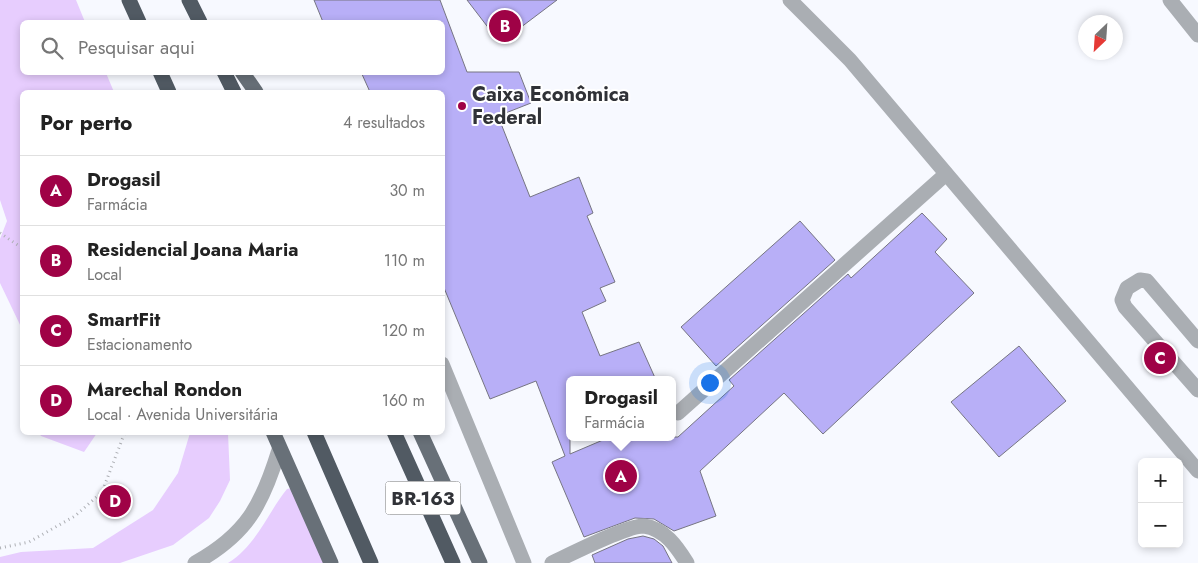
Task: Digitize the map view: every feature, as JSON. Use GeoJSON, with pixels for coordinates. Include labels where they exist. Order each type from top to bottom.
{"type":"FeatureCollection","features":[{"type":"Feature","properties":{"kind":"highway"},"geometry":{"type":"LineString","coordinates":[[129,0],[138,20]]}},
{"type":"Feature","properties":{"kind":"highway"},"geometry":{"type":"LineString","coordinates":[[191,0],[199,20]]}},
{"type":"Feature","properties":{"kind":"highway"},"geometry":{"type":"LineString","coordinates":[[161,75],[168,90]]}},
{"type":"Feature","properties":{"kind":"highway"},"geometry":{"type":"LineString","coordinates":[[226,75],[233,90]]}},
{"type":"Feature","properties":{"kind":"highway"},"geometry":{"type":"LineString","coordinates":[[315,435],[371,563]]}},
{"type":"Feature","properties":{"kind":"highway","name":"BR-163"},"geometry":{"type":"LineString","coordinates":[[395,435],[453,563]]}},
{"type":"Feature","properties":{"kind":"main road"},"geometry":{"type":"LineString","coordinates":[[191,0],[206,20]]}},
{"type":"Feature","properties":{"kind":"main road"},"geometry":{"type":"LineString","coordinates":[[244,75],[255,90]]}},
{"type":"Feature","properties":{"kind":"main road"},"geometry":{"type":"LineString","coordinates":[[274,435],[331,563]]}},
{"type":"Feature","properties":{"kind":"main road"},"geometry":{"type":"LineString","coordinates":[[421,435],[480,563]]}},
{"type":"Feature","properties":{"kind":"street"},"geometry":{"type":"LineString","coordinates":[[790,0],[850,60],[1198,471]]}},
{"type":"Feature","properties":{"kind":"street"},"geometry":{"type":"LineString","coordinates":[[1170,0],[1198,35]]}},
{"type":"Feature","properties":{"kind":"street"},"geometry":{"type":"LineString","coordinates":[[678,413],[946,174]]}},
{"type":"Feature","properties":{"kind":"street"},"geometry":{"type":"LineString","coordinates":[[1198,341],[1147,281],[1140,280],[1127,288],[1122,300],[1125,307],[1198,390]]}},
{"type":"Feature","properties":{"kind":"street"},"geometry":{"type":"LineString","coordinates":[[445,371],[524,563]]}},
{"type":"Feature","properties":{"kind":"street"},"geometry":{"type":"LineString","coordinates":[[195,563],[233,538],[251,518],[268,488],[280,450]]}},
{"type":"Feature","properties":{"kind":"street"},"geometry":{"type":"LineString","coordinates":[[552,563],[614,534],[644,526],[666,536],[676,545],[686,563]]}},
{"type":"Feature","properties":{"kind":"path"},"geometry":{"type":"LineString","coordinates":[[0,233],[20,247]]}},
{"type":"Feature","properties":{"kind":"path"},"geometry":{"type":"LineString","coordinates":[[0,548],[29,542],[75,516],[102,492],[124,435]]}},
{"type":"Feature","properties":{"kind":"shaded area"},"geometry":{"type":"Polygon","coordinates":[[[0,0],[76,0],[84,20],[20,20],[20,75],[107,75],[113,90],[20,90],[20,325],[0,283],[0,239],[7,221],[0,200],[0,0]]]}},
{"type":"Feature","properties":{"kind":"shaded area"},"geometry":{"type":"Polygon","coordinates":[[[40,435],[96,435],[84,452],[40,435]]]}},
{"type":"Feature","properties":{"kind":"shaded area"},"geometry":{"type":"Polygon","coordinates":[[[189,435],[228,435],[230,480],[220,501],[209,518],[173,545],[120,563],[0,563],[0,557],[21,552],[93,548],[153,510],[178,473],[189,435]]]}},
{"type":"Feature","properties":{"kind":"shaded area"},"geometry":{"type":"Polygon","coordinates":[[[292,488],[327,563],[228,563],[238,556],[254,539],[287,489],[292,488]]]}},
{"type":"Feature","properties":{"kind":"building"},"geometry":{"type":"Polygon","coordinates":[[[314,0],[440,0],[467,72],[519,72],[531,103],[498,116],[530,197],[579,177],[593,213],[587,216],[615,282],[600,288],[606,301],[582,312],[600,356],[639,342],[654,376],[566,376],[566,441],[570,441],[570,454],[601,441],[676,441],[676,437],[734,386],[729,380],[848,274],[851,278],[922,213],[947,239],[935,252],[974,293],[823,434],[784,393],[700,471],[716,516],[674,531],[654,519],[635,518],[584,537],[552,462],[565,456],[536,381],[490,399],[445,290],[445,90],[369,90],[362,75],[445,75],[445,20],[322,20],[314,0]]]}},
{"type":"Feature","properties":{"kind":"building"},"geometry":{"type":"Polygon","coordinates":[[[467,0],[557,0],[500,43],[467,0]]]}},
{"type":"Feature","properties":{"kind":"building"},"geometry":{"type":"Polygon","coordinates":[[[800,221],[835,260],[716,366],[681,327],[800,221]]]}},
{"type":"Feature","properties":{"kind":"building"},"geometry":{"type":"Polygon","coordinates":[[[1019,346],[1066,401],[999,457],[951,402],[1019,346]]]}},
{"type":"Feature","properties":{"kind":"building"},"geometry":{"type":"Polygon","coordinates":[[[643,536],[654,539],[663,546],[672,563],[595,563],[592,555],[628,539],[643,536]]]}},
{"type":"Feature","properties":{"kind":"place","name":"Residencial Joana Maria"},"geometry":{"type":"Point","coordinates":[505,26]}},
{"type":"Feature","properties":{"kind":"place","name":"Caixa Econômica Federal"},"geometry":{"type":"Point","coordinates":[462,106]}},
{"type":"Feature","properties":{"kind":"place","name":"SmartFit"},"geometry":{"type":"Point","coordinates":[1160,358]}},
{"type":"Feature","properties":{"kind":"place","name":"Drogasil"},"geometry":{"type":"Point","coordinates":[621,476]}},
{"type":"Feature","properties":{"kind":"place","name":"Marechal Rondon"},"geometry":{"type":"Point","coordinates":[115,501]}}]}
